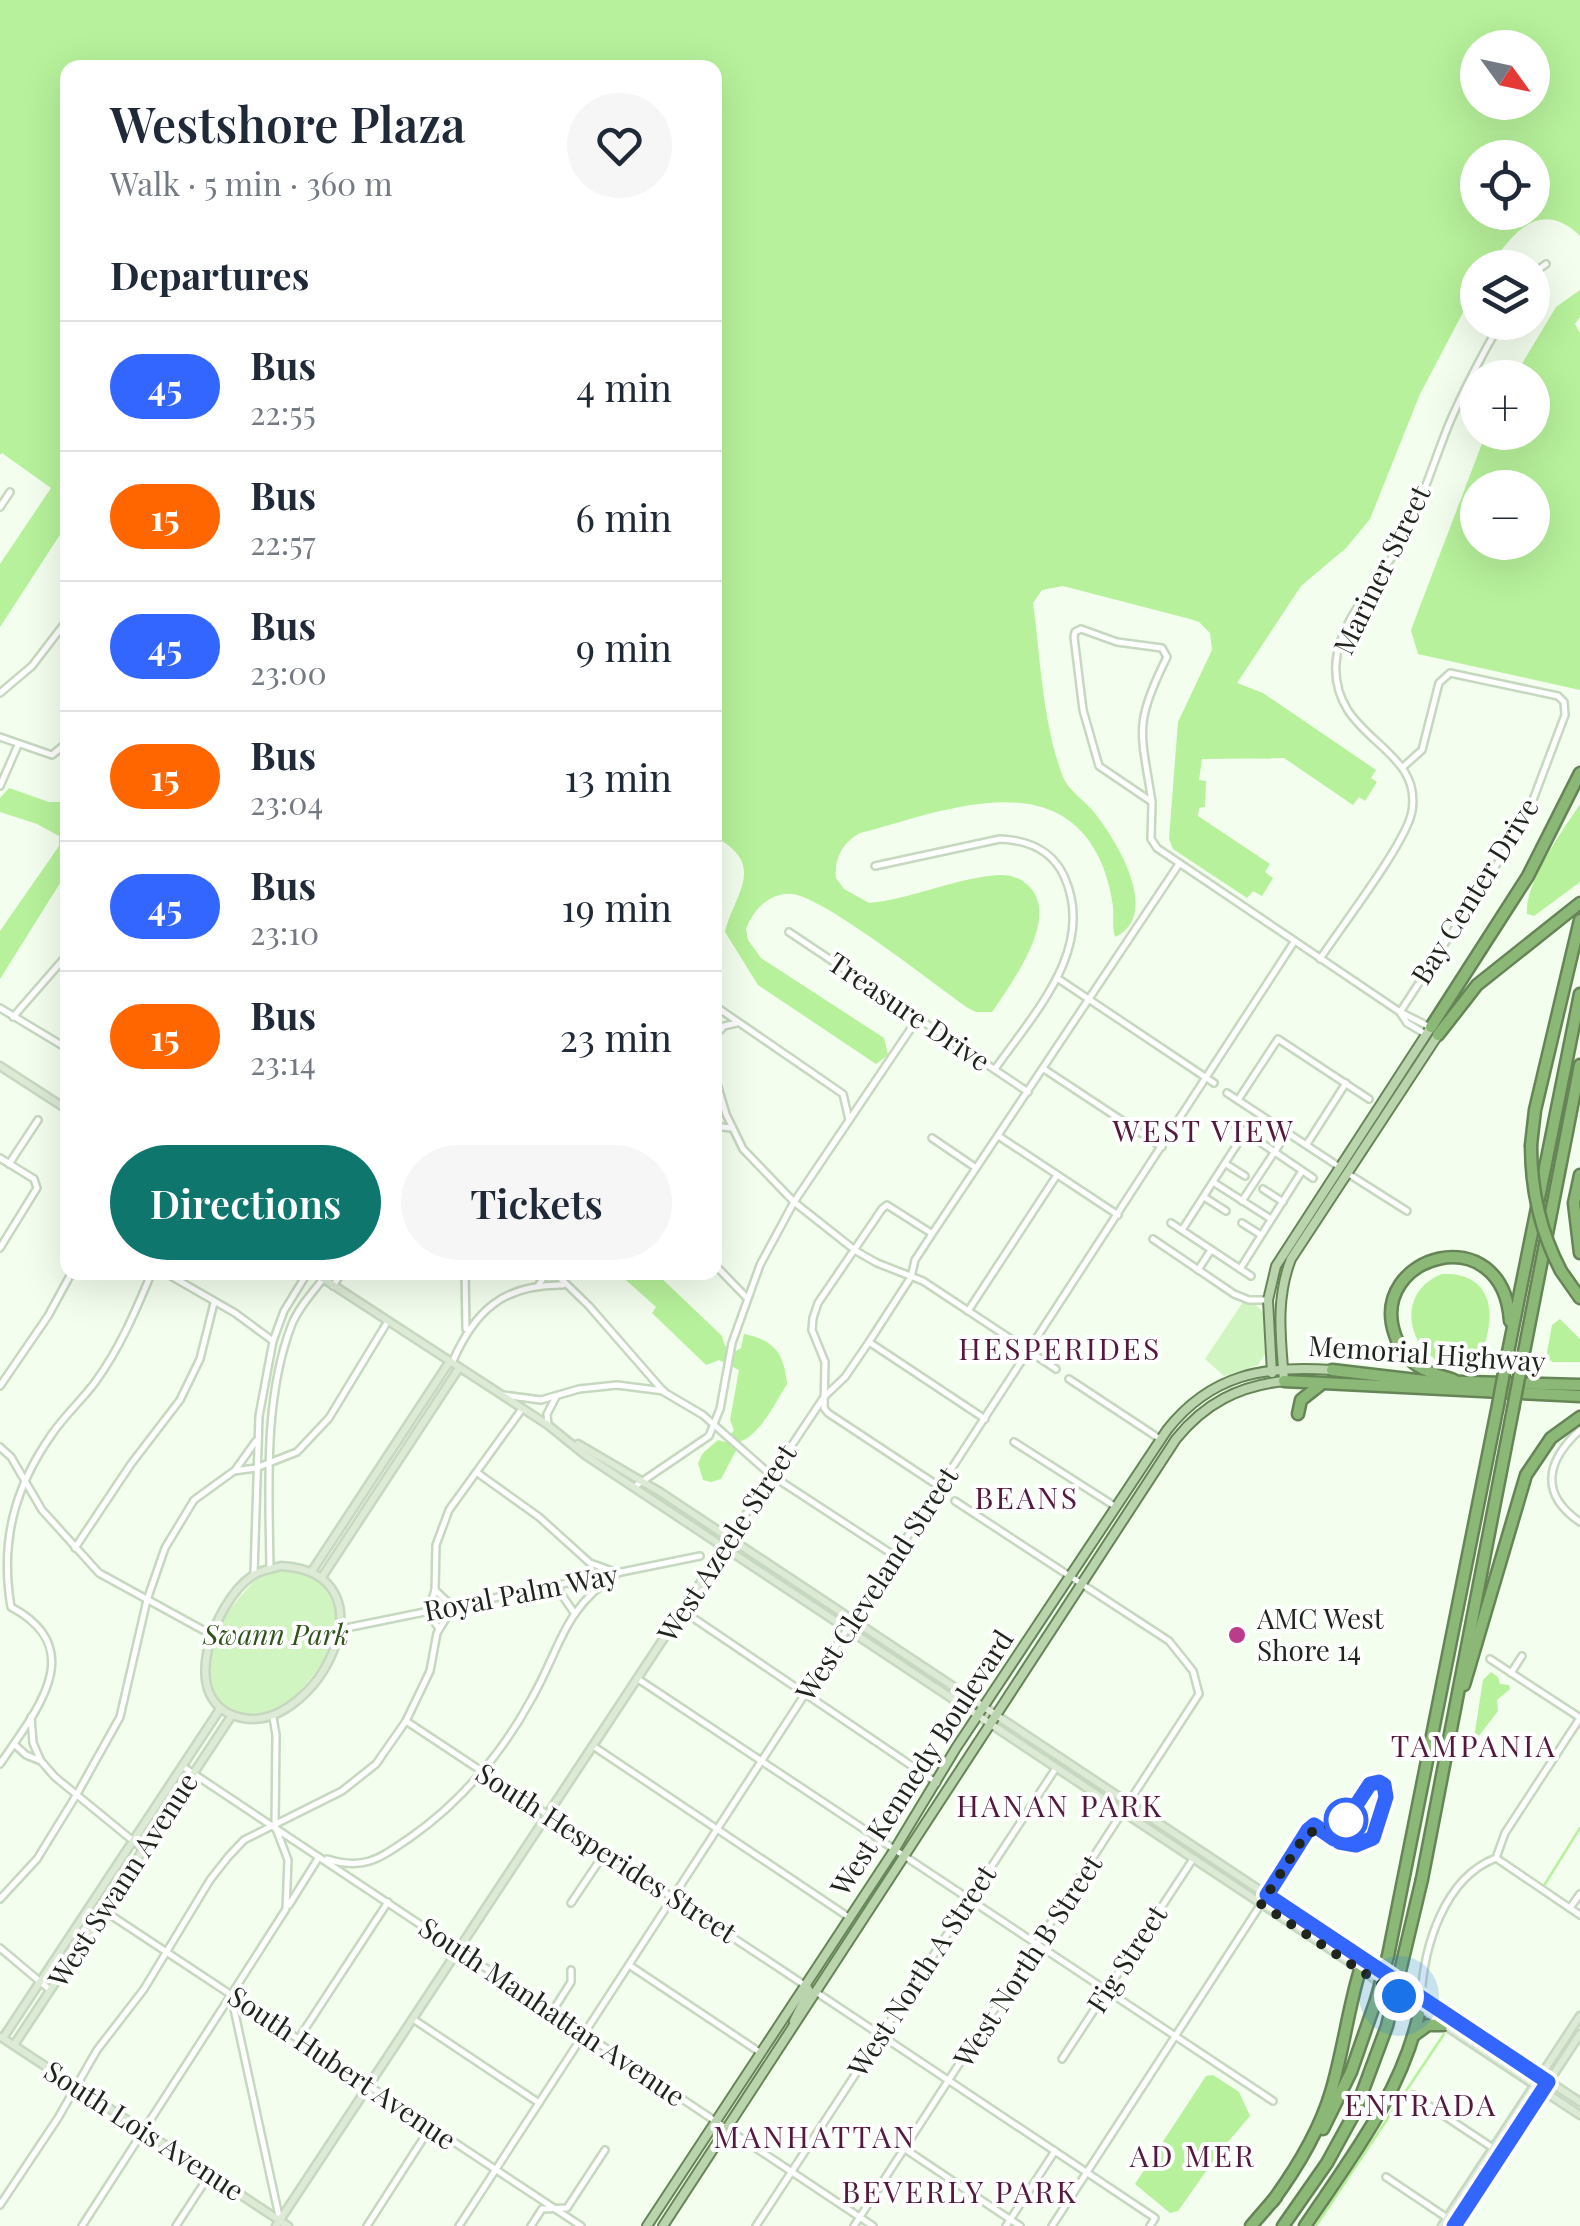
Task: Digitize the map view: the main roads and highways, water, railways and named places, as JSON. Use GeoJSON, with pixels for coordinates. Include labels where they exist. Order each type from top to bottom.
{"type":"FeatureCollection","features":[{"type":"Feature","properties":{"kind":"highway"},"geometry":{"type":"LineString","coordinates":[[1431,1032],[1528,876],[1580,773]]}},
{"type":"Feature","properties":{"kind":"highway"},"geometry":{"type":"LineString","coordinates":[[1431,1032],[1477,985],[1580,903]]}},
{"type":"Feature","properties":{"kind":"highway"},"geometry":{"type":"LineString","coordinates":[[1580,920],[1535,1110],[1531,1145],[1537,1206],[1546,1239],[1580,1298]]}},
{"type":"Feature","properties":{"kind":"highway"},"geometry":{"type":"LineString","coordinates":[[1251,2226],[1305,2159],[1331,2116],[1357,2057],[1388,1956],[1580,994]]}},
{"type":"Feature","properties":{"kind":"highway"},"geometry":{"type":"LineString","coordinates":[[1286,2226],[1355,2112],[1387,2026],[1422,1879],[1580,1065]]}},
{"type":"Feature","properties":{"kind":"highway"},"geometry":{"type":"LineString","coordinates":[[1579,1181],[1580,1210]]}},
{"type":"Feature","properties":{"kind":"highway"},"geometry":{"type":"LineString","coordinates":[[1579,1181],[1574,1224],[1580,1252]]}},
{"type":"Feature","properties":{"kind":"highway"},"geometry":{"type":"LineString","coordinates":[[1454,1380],[1416,1365],[1401,1348],[1392,1325],[1392,1307],[1399,1288],[1413,1270],[1431,1260],[1455,1256],[1472,1260],[1500,1281],[1510,1314],[1506,1363]]}},
{"type":"Feature","properties":{"kind":"highway","name":"Memorial Highway"},"geometry":{"type":"LineString","coordinates":[[1332,1370],[1406,1380],[1580,1385]]}},
{"type":"Feature","properties":{"kind":"highway","name":"Memorial Highway"},"geometry":{"type":"LineString","coordinates":[[1278,1382],[1580,1396]]}},
{"type":"Feature","properties":{"kind":"highway"},"geometry":{"type":"LineString","coordinates":[[1298,1414],[1301,1400],[1321,1384]]}},
{"type":"Feature","properties":{"kind":"highway"},"geometry":{"type":"LineString","coordinates":[[1453,1720],[1526,1475],[1551,1438],[1580,1416]]}},
{"type":"Feature","properties":{"kind":"highway"},"geometry":{"type":"LineString","coordinates":[[1272,2202],[1297,2166],[1322,2117],[1336,2075],[1360,1970],[1376,1966]]}},
{"type":"Feature","properties":{"kind":"highway"},"geometry":{"type":"LineString","coordinates":[[1306,2226],[1372,2124],[1399,2073],[1413,2037],[1420,2003]]}},
{"type":"Feature","properties":{"kind":"highway"},"geometry":{"type":"LineString","coordinates":[[1413,2037],[1428,2025],[1443,2025]]}},
{"type":"Feature","properties":{"kind":"main road"},"geometry":{"type":"LineString","coordinates":[[1278,1382],[1272,1368],[1268,1300],[1282,1255],[1431,1032]]}},
{"type":"Feature","properties":{"kind":"main road"},"geometry":{"type":"LineString","coordinates":[[1278,1382],[1283,1367],[1279,1318],[1283,1282],[1298,1248],[1431,1032]]}},
{"type":"Feature","properties":{"kind":"main road"},"geometry":{"type":"LineString","coordinates":[[1338,1166],[1348,1172]]}},
{"type":"Feature","properties":{"kind":"main road","name":"Memorial Highway"},"geometry":{"type":"LineString","coordinates":[[1272,1368],[1332,1370]]}},
{"type":"Feature","properties":{"kind":"main road","name":"West Kennedy Boulevard"},"geometry":{"type":"LineString","coordinates":[[647,2226],[1160,1439],[1188,1407],[1224,1384],[1272,1368]]}},
{"type":"Feature","properties":{"kind":"main road","name":"West Kennedy Boulevard"},"geometry":{"type":"LineString","coordinates":[[663,2226],[1161,1461],[1204,1410],[1236,1392],[1278,1382]]}},
{"type":"Feature","properties":{"kind":"main road"},"geometry":{"type":"LineString","coordinates":[[1204,1410],[1224,1384]]}},
{"type":"Feature","properties":{"kind":"main road"},"geometry":{"type":"LineString","coordinates":[[1160,1439],[1161,1461]]}},
{"type":"Feature","properties":{"kind":"main road"},"geometry":{"type":"LineString","coordinates":[[1116,1507],[1126,1514]]}},
{"type":"Feature","properties":{"kind":"main road"},"geometry":{"type":"LineString","coordinates":[[816,1992],[811,1986],[832,1945]]}},
{"type":"Feature","properties":{"kind":"main road"},"geometry":{"type":"LineString","coordinates":[[793,2026],[809,1991],[806,1986]]}},
{"type":"Feature","properties":{"kind":"waterway"},"geometry":{"type":"LineString","coordinates":[[1545,1884],[1580,1828]]}},
{"type":"Feature","properties":{"kind":"waterway"},"geometry":{"type":"LineString","coordinates":[[1316,2226],[1444,2034]]}},
{"type":"Feature","properties":{"kind":"place","name":"AMC West Shore 14"},"geometry":{"type":"Point","coordinates":[1237,1635]}},
{"type":"Feature","properties":{"kind":"district","name":"WEST VIEW"},"geometry":{"type":"Point","coordinates":[1204,1132]}},
{"type":"Feature","properties":{"kind":"district","name":"HESPERIDES"},"geometry":{"type":"Point","coordinates":[1060,1350]}},
{"type":"Feature","properties":{"kind":"district","name":"BEANS"},"geometry":{"type":"Point","coordinates":[1027,1499]}},
{"type":"Feature","properties":{"kind":"district","name":"TAMPANIA"},"geometry":{"type":"Point","coordinates":[1474,1747]}},
{"type":"Feature","properties":{"kind":"district","name":"HANAN PARK"},"geometry":{"type":"Point","coordinates":[1060,1807]}},
{"type":"Feature","properties":{"kind":"district","name":"ENTRADA"},"geometry":{"type":"Point","coordinates":[1421,2106]}},
{"type":"Feature","properties":{"kind":"district","name":"MANHATTAN"},"geometry":{"type":"Point","coordinates":[815,2138]}},
{"type":"Feature","properties":{"kind":"district","name":"AD MER"},"geometry":{"type":"Point","coordinates":[1193,2157]}},
{"type":"Feature","properties":{"kind":"district","name":"BEVERLY PARK"},"geometry":{"type":"Point","coordinates":[960,2193]}},
{"type":"Feature","properties":{"kind":"park label","name":"Swann Park"},"geometry":{"type":"Point","coordinates":[276,1635]}}]}
